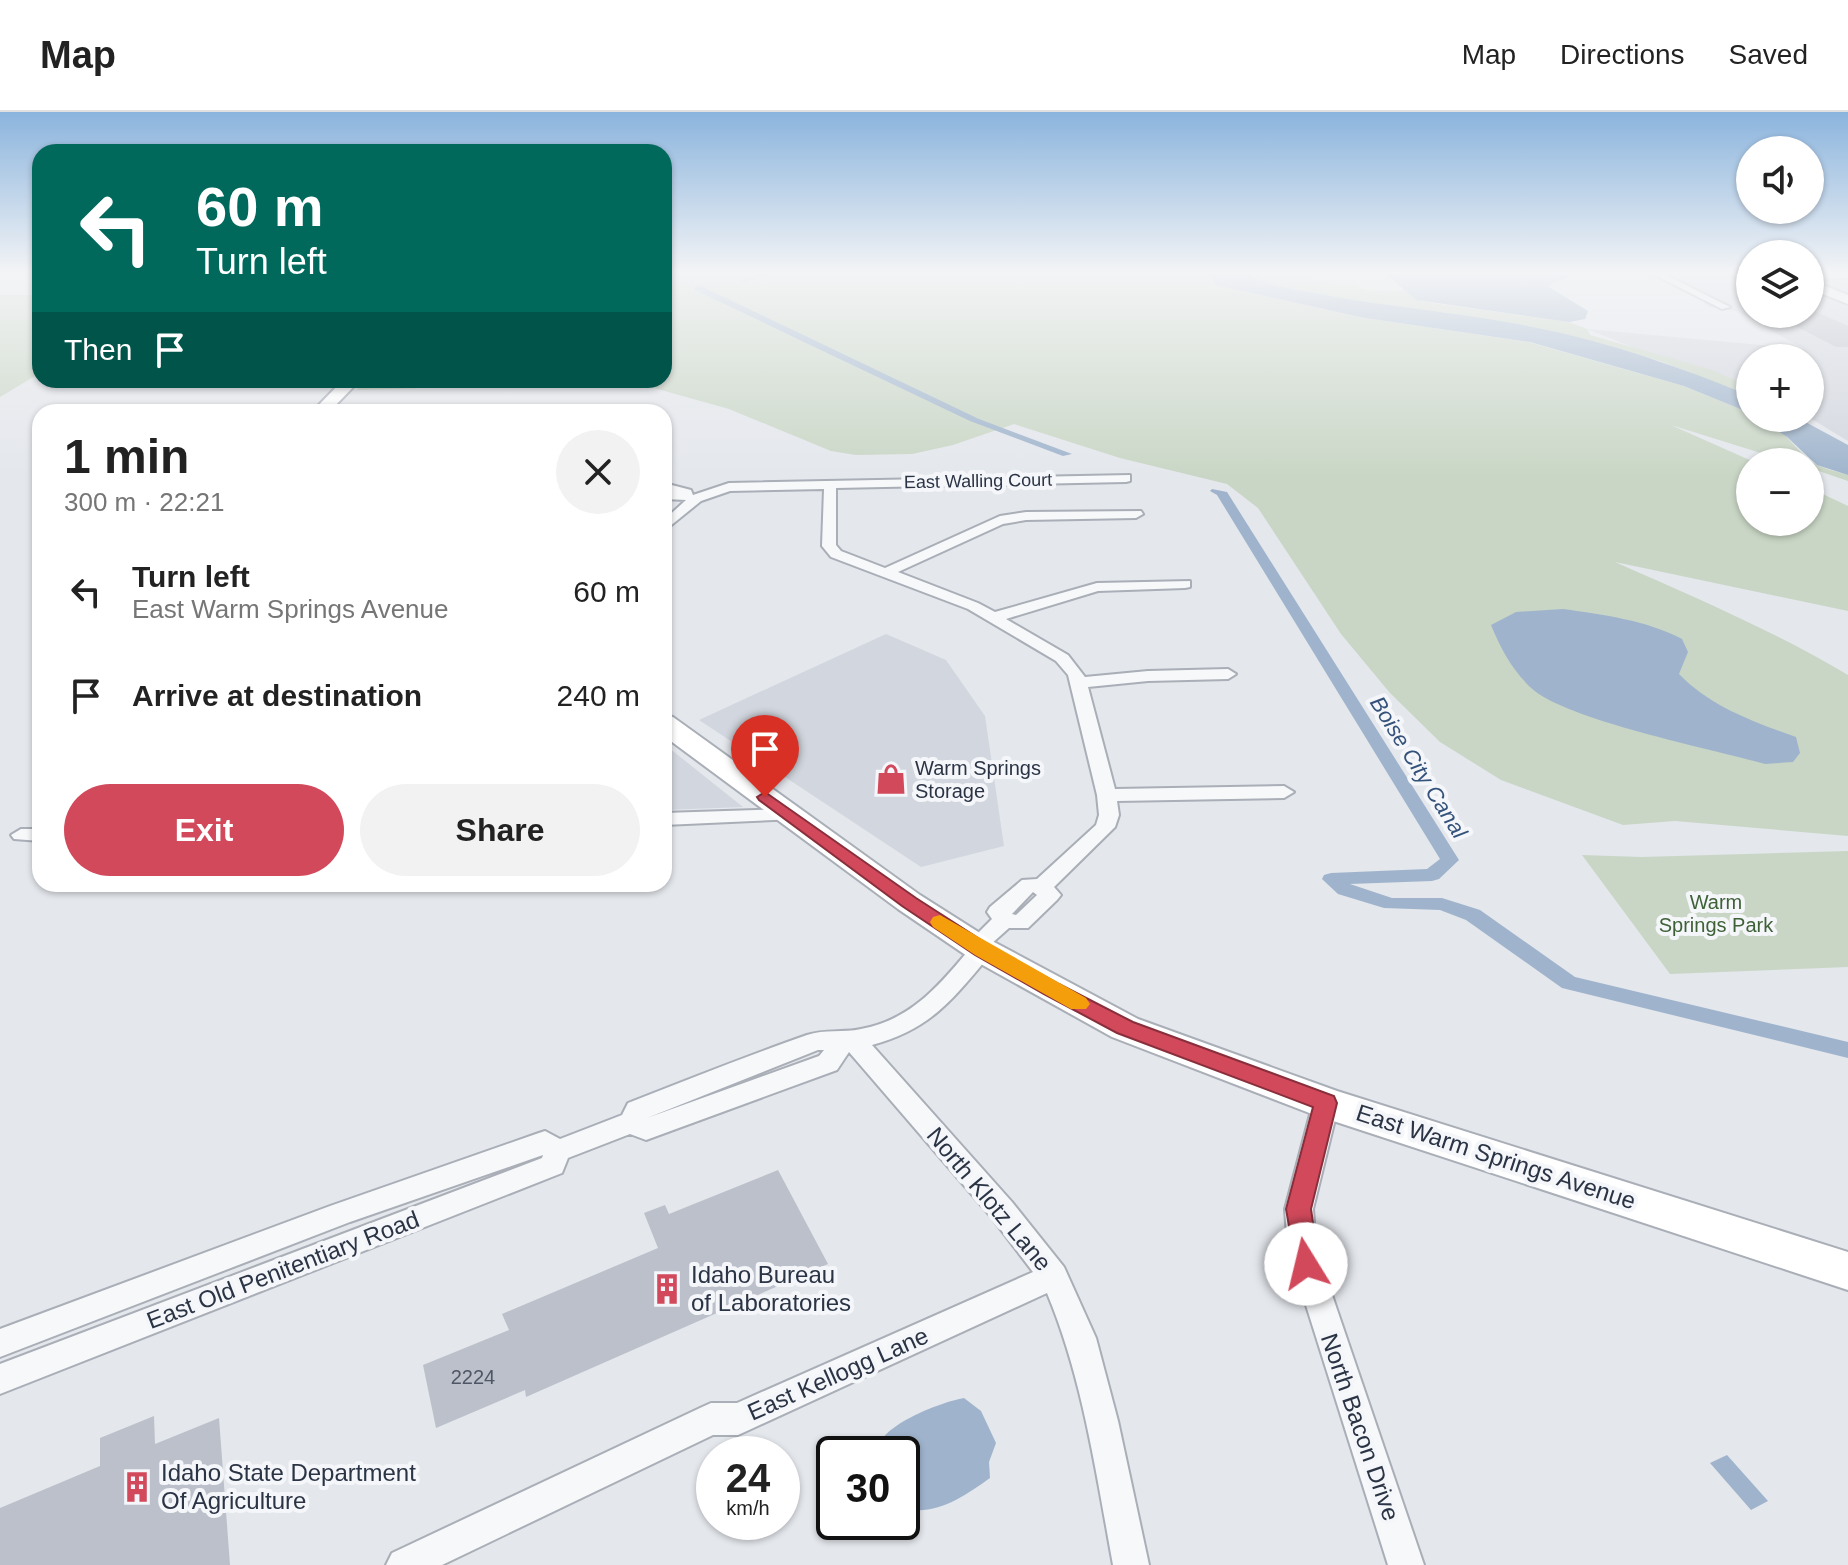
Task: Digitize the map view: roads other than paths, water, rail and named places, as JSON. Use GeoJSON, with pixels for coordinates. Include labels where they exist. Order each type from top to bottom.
{"type":"FeatureCollection","features":[{"type":"Feature","properties":{"kind":"street"},"geometry":{"type":"LineString","coordinates":[[328,404],[344,388]]}},
{"type":"Feature","properties":{"kind":"street","name":"East Walling Court"},"geometry":{"type":"LineString","coordinates":[[691,497],[729,487],[1126,478]]}},
{"type":"Feature","properties":{"kind":"street"},"geometry":{"type":"LineString","coordinates":[[830,484],[831,550],[996,617],[1062,658],[1071,666],[1078,683],[1107,795],[1109,815],[1105,827],[1041,887],[1050,895],[1020,923],[987,938]]}},
{"type":"Feature","properties":{"kind":"street"},"geometry":{"type":"LineString","coordinates":[[672,489],[691,497]]}},
{"type":"Feature","properties":{"kind":"street"},"geometry":{"type":"LineString","coordinates":[[672,496],[691,497]]}},
{"type":"Feature","properties":{"kind":"street"},"geometry":{"type":"LineString","coordinates":[[672,518],[691,497]]}},
{"type":"Feature","properties":{"kind":"street"},"geometry":{"type":"LineString","coordinates":[[887,572],[1000,520],[1026,516],[1136,514]]}},
{"type":"Feature","properties":{"kind":"street"},"geometry":{"type":"LineString","coordinates":[[996,617],[1097,587],[1185,584]]}},
{"type":"Feature","properties":{"kind":"street"},"geometry":{"type":"LineString","coordinates":[[1078,683],[1148,676],[1228,674]]}},
{"type":"Feature","properties":{"kind":"street","name":"East Warm Springs Avenue"},"geometry":{"type":"LineString","coordinates":[[672,729],[909,902],[987,938],[1125,1028],[1326,1103],[1848,1271]]}},
{"type":"Feature","properties":{"kind":"street"},"geometry":{"type":"LineString","coordinates":[[1107,795],[1284,792]]}},
{"type":"Feature","properties":{"kind":"street"},"geometry":{"type":"LineString","coordinates":[[672,819],[791,815]]}},
{"type":"Feature","properties":{"kind":"street","name":"East Old Penitentiary Road"},"geometry":{"type":"LineString","coordinates":[[557,1151],[632,1122],[646,1130],[828,1063],[848,1042],[917,1018],[931,1008],[987,938]]}},
{"type":"Feature","properties":{"kind":"street","name":"North Klotz Lane"},"geometry":{"type":"LineString","coordinates":[[848,1042],[1002,1210],[1054,1276],[1081,1338],[1102,1421],[1131,1565]]}},
{"type":"Feature","properties":{"kind":"street","name":"North Bacon Drive"},"geometry":{"type":"LineString","coordinates":[[1326,1103],[1299,1209],[1302,1248],[1406,1565]]}},
{"type":"Feature","properties":{"kind":"street","name":"East Old Penitentiary Road"},"geometry":{"type":"LineString","coordinates":[[0,1343],[340,1214],[545,1142],[557,1151]]}},
{"type":"Feature","properties":{"kind":"street","name":"East Old Penitentiary Road"},"geometry":{"type":"LineString","coordinates":[[0,1379],[553,1165],[557,1151]]}},
{"type":"Feature","properties":{"kind":"street","name":"East Kellogg Lane"},"geometry":{"type":"LineString","coordinates":[[404,1565],[711,1419],[738,1419],[1054,1276]]}},
{"type":"Feature","properties":{"kind":"water"},"geometry":{"type":"Polygon","coordinates":[[[1522,341],[1592,341],[1671,365],[1736,391],[1736,407],[1684,386],[1522,341]]]}},
{"type":"Feature","properties":{"kind":"water"},"geometry":{"type":"Polygon","coordinates":[[[1780,432],[1824,432],[1848,445],[1848,475],[1824,467],[1824,448],[1799,448],[1780,432]]]}},
{"type":"Feature","properties":{"kind":"water"},"geometry":{"type":"Polygon","coordinates":[[[1563,609],[1639,623],[1682,639],[1688,652],[1679,674],[1691,686],[1749,719],[1796,737],[1800,753],[1793,762],[1765,764],[1606,722],[1548,699],[1517,673],[1491,625],[1516,612],[1563,609]]]}},
{"type":"Feature","properties":{"kind":"water"},"geometry":{"type":"Polygon","coordinates":[[[964,1398],[981,1411],[996,1443],[989,1462],[990,1478],[960,1498],[920,1510],[920,1436],[885,1436],[911,1417],[964,1398]]]}},
{"type":"Feature","properties":{"kind":"water"},"geometry":{"type":"Polygon","coordinates":[[[1727,1455],[1768,1501],[1751,1510],[1710,1463],[1727,1455]]]}},
{"type":"Feature","properties":{"kind":"waterway","name":"Boise City Canal"},"geometry":{"type":"LineString","coordinates":[[809,341],[974,419]]}},
{"type":"Feature","properties":{"kind":"waterway","name":"Boise City Canal"},"geometry":{"type":"LineString","coordinates":[[981,422],[1067,454]]}},
{"type":"Feature","properties":{"kind":"waterway","name":"Boise City Canal"},"geometry":{"type":"LineString","coordinates":[[1216,491],[1221,492],[1450,860],[1432,875],[1331,879],[1345,890],[1391,904],[1442,904],[1473,915],[1569,983],[1848,1050]]}},
{"type":"Feature","properties":{"kind":"place","name":"Warm Springs Storage"},"geometry":{"type":"Point","coordinates":[891,779]}},
{"type":"Feature","properties":{"kind":"place","name":"Idaho Bureau of Laboratories"},"geometry":{"type":"Point","coordinates":[667,1289]}},
{"type":"Feature","properties":{"kind":"place","name":"Idaho State Department Of Agriculture"},"geometry":{"type":"Point","coordinates":[137,1487]}},
{"type":"Feature","properties":{"kind":"park label","name":"Warm Springs Park"},"geometry":{"type":"Point","coordinates":[1716,914]}}]}
